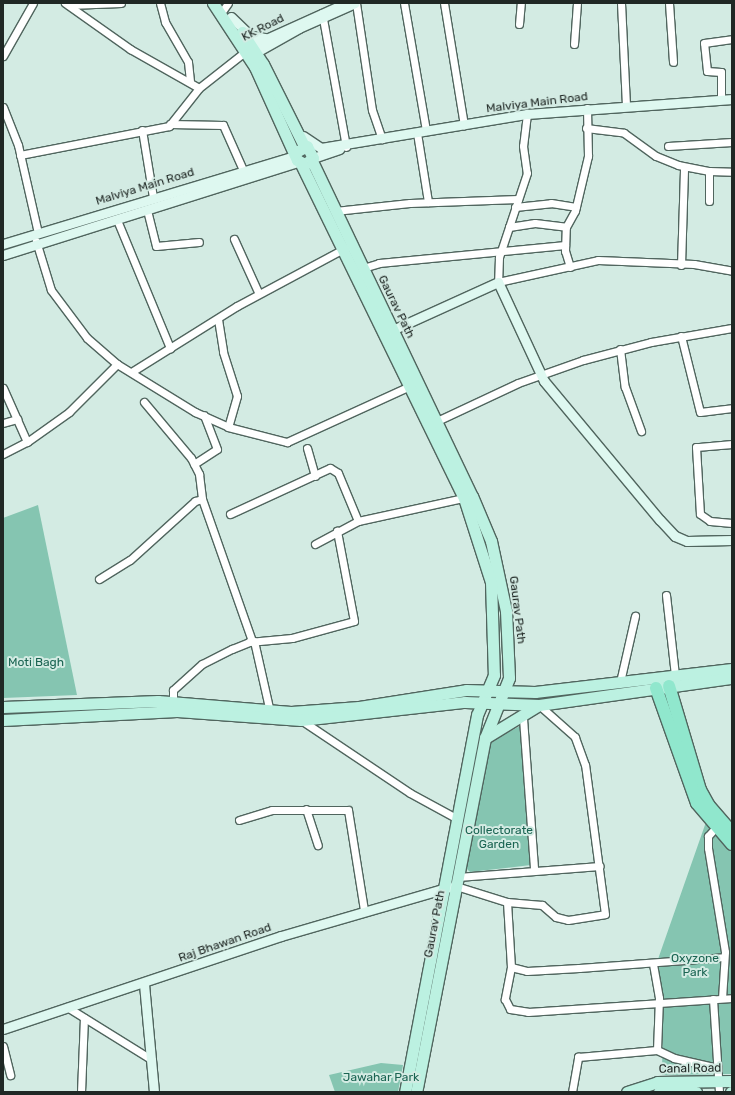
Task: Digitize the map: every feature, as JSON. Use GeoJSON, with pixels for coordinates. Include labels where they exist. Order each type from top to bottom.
{"type":"FeatureCollection","features":[{"type":"Feature","properties":{"kind":"highway"},"geometry":{"type":"LineString","coordinates":[[668,686],[700,790],[732,844]]}},
{"type":"Feature","properties":{"kind":"highway"},"geometry":{"type":"LineString","coordinates":[[656,688],[692,793],[719,824],[732,832]]}},
{"type":"Feature","properties":{"kind":"main road"},"geometry":{"type":"LineString","coordinates":[[213,3],[225,9],[248,51],[303,157],[389,331],[410,386],[468,497],[491,582],[495,663],[494,679],[487,690],[482,703],[456,818],[405,1092]]}},
{"type":"Feature","properties":{"kind":"main road"},"geometry":{"type":"LineString","coordinates":[[248,51],[268,73],[286,111],[303,157]]}},
{"type":"Feature","properties":{"kind":"main road","name":"Gaurav Path"},"geometry":{"type":"LineString","coordinates":[[303,157],[318,176],[335,211],[347,247],[363,268],[389,331],[437,421],[468,497],[491,541],[502,581],[510,660],[503,692],[485,738],[416,1092]]}},
{"type":"Feature","properties":{"kind":"main road"},"geometry":{"type":"LineString","coordinates":[[510,660],[517,683],[530,692]]}},
{"type":"Feature","properties":{"kind":"main road"},"geometry":{"type":"LineString","coordinates":[[3,707],[173,703],[307,717],[466,690],[530,692],[732,669]]}},
{"type":"Feature","properties":{"kind":"main road"},"geometry":{"type":"LineString","coordinates":[[3,720],[177,712],[307,717],[442,704],[482,703],[498,705],[539,705],[732,678]]}},
{"type":"Feature","properties":{"kind":"main road"},"geometry":{"type":"LineString","coordinates":[[485,738],[523,718],[539,705]]}},
{"type":"Feature","properties":{"kind":"main road","name":"Canal Road"},"geometry":{"type":"LineString","coordinates":[[627,1092],[657,1082],[719,1087],[732,1081]]}},
{"type":"Feature","properties":{"kind":"main road","name":"Canal Road"},"geometry":{"type":"LineString","coordinates":[[659,1092],[696,1092]]}},
{"type":"Feature","properties":{"kind":"street"},"geometry":{"type":"LineString","coordinates":[[3,56],[33,3]]}},
{"type":"Feature","properties":{"kind":"street"},"geometry":{"type":"LineString","coordinates":[[67,4],[121,3]]}},
{"type":"Feature","properties":{"kind":"street"},"geometry":{"type":"LineString","coordinates":[[160,3],[165,22],[188,62],[190,82]]}},
{"type":"Feature","properties":{"kind":"street","name":"KK Road"},"geometry":{"type":"LineString","coordinates":[[248,51],[346,3]]}},
{"type":"Feature","properties":{"kind":"street"},"geometry":{"type":"LineString","coordinates":[[356,3],[372,110],[382,139]]}},
{"type":"Feature","properties":{"kind":"street","name":"KK Road"},"geometry":{"type":"LineString","coordinates":[[323,15],[356,3]]}},
{"type":"Feature","properties":{"kind":"street"},"geometry":{"type":"LineString","coordinates":[[404,3],[422,132],[428,202]]}},
{"type":"Feature","properties":{"kind":"street"},"geometry":{"type":"LineString","coordinates":[[444,3],[464,125]]}},
{"type":"Feature","properties":{"kind":"street"},"geometry":{"type":"LineString","coordinates":[[519,24],[521,3]]}},
{"type":"Feature","properties":{"kind":"street"},"geometry":{"type":"LineString","coordinates":[[574,44],[577,3]]}},
{"type":"Feature","properties":{"kind":"street"},"geometry":{"type":"LineString","coordinates":[[621,3],[626,104]]}},
{"type":"Feature","properties":{"kind":"street"},"geometry":{"type":"LineString","coordinates":[[669,3],[673,62]]}},
{"type":"Feature","properties":{"kind":"street"},"geometry":{"type":"LineString","coordinates":[[67,4],[130,49],[199,88]]}},
{"type":"Feature","properties":{"kind":"street"},"geometry":{"type":"LineString","coordinates":[[225,9],[251,36],[267,42],[268,73]]}},
{"type":"Feature","properties":{"kind":"street"},"geometry":{"type":"LineString","coordinates":[[323,15],[346,145]]}},
{"type":"Feature","properties":{"kind":"street"},"geometry":{"type":"LineString","coordinates":[[721,99],[720,72],[707,71],[704,42],[732,39]]}},
{"type":"Feature","properties":{"kind":"street"},"geometry":{"type":"LineString","coordinates":[[170,124],[199,88],[248,51]]}},
{"type":"Feature","properties":{"kind":"street","name":"Malviya Main Road"},"geometry":{"type":"LineString","coordinates":[[346,145],[528,114],[626,104],[732,99]]}},
{"type":"Feature","properties":{"kind":"street"},"geometry":{"type":"LineString","coordinates":[[3,107],[6,120],[20,154],[37,244],[51,290],[87,338],[117,364],[133,371],[204,415],[228,427],[287,442],[410,386]]}},
{"type":"Feature","properties":{"kind":"street"},"geometry":{"type":"LineString","coordinates":[[570,267],[565,245],[566,227],[576,207],[588,156],[586,128],[587,108]]}},
{"type":"Feature","properties":{"kind":"street"},"geometry":{"type":"LineString","coordinates":[[286,111],[307,142],[320,148],[346,145]]}},
{"type":"Feature","properties":{"kind":"street"},"geometry":{"type":"LineString","coordinates":[[528,114],[523,146],[527,173],[500,253],[498,282],[539,374],[675,536],[703,543],[732,540]]}},
{"type":"Feature","properties":{"kind":"street"},"geometry":{"type":"LineString","coordinates":[[20,154],[170,124],[223,125],[243,170]]}},
{"type":"Feature","properties":{"kind":"street"},"geometry":{"type":"LineString","coordinates":[[586,128],[624,133],[656,156],[684,166],[709,172],[732,172]]}},
{"type":"Feature","properties":{"kind":"street"},"geometry":{"type":"LineString","coordinates":[[142,130],[153,197]]}},
{"type":"Feature","properties":{"kind":"street"},"geometry":{"type":"LineString","coordinates":[[668,146],[732,142]]}},
{"type":"Feature","properties":{"kind":"street"},"geometry":{"type":"LineString","coordinates":[[303,157],[327,154],[346,145]]}},
{"type":"Feature","properties":{"kind":"street"},"geometry":{"type":"LineString","coordinates":[[318,176],[327,154]]}},
{"type":"Feature","properties":{"kind":"street","name":"Malviya Main Road"},"geometry":{"type":"LineString","coordinates":[[3,255],[117,220],[275,168],[303,157]]}},
{"type":"Feature","properties":{"kind":"street","name":"Malviya Main Road"},"geometry":{"type":"LineString","coordinates":[[3,244],[243,170],[303,157]]}},
{"type":"Feature","properties":{"kind":"street"},"geometry":{"type":"LineString","coordinates":[[681,265],[684,166]]}},
{"type":"Feature","properties":{"kind":"street"},"geometry":{"type":"LineString","coordinates":[[709,172],[709,201]]}},
{"type":"Feature","properties":{"kind":"street"},"geometry":{"type":"LineString","coordinates":[[335,211],[428,202],[518,199]]}},
{"type":"Feature","properties":{"kind":"street"},"geometry":{"type":"LineString","coordinates":[[515,207],[551,203],[576,207]]}},
{"type":"Feature","properties":{"kind":"street"},"geometry":{"type":"LineString","coordinates":[[147,210],[156,246],[199,242]]}},
{"type":"Feature","properties":{"kind":"street"},"geometry":{"type":"LineString","coordinates":[[117,220],[170,348]]}},
{"type":"Feature","properties":{"kind":"street"},"geometry":{"type":"LineString","coordinates":[[509,227],[535,223],[566,227]]}},
{"type":"Feature","properties":{"kind":"street"},"geometry":{"type":"LineString","coordinates":[[234,238],[259,294]]}},
{"type":"Feature","properties":{"kind":"street"},"geometry":{"type":"LineString","coordinates":[[363,268],[379,263],[500,253],[565,245]]}},
{"type":"Feature","properties":{"kind":"street"},"geometry":{"type":"LineString","coordinates":[[133,371],[259,294],[347,247]]}},
{"type":"Feature","properties":{"kind":"street"},"geometry":{"type":"LineString","coordinates":[[389,331],[498,282],[598,260],[681,265],[732,271]]}},
{"type":"Feature","properties":{"kind":"street"},"geometry":{"type":"LineString","coordinates":[[218,319],[223,352],[237,396],[228,427]]}},
{"type":"Feature","properties":{"kind":"street"},"geometry":{"type":"LineString","coordinates":[[437,421],[539,374],[620,349],[681,336],[732,328]]}},
{"type":"Feature","properties":{"kind":"street"},"geometry":{"type":"LineString","coordinates":[[681,336],[700,412],[732,408]]}},
{"type":"Feature","properties":{"kind":"street"},"geometry":{"type":"LineString","coordinates":[[620,349],[625,387],[641,431]]}},
{"type":"Feature","properties":{"kind":"street"},"geometry":{"type":"LineString","coordinates":[[3,454],[27,442],[69,412],[117,364]]}},
{"type":"Feature","properties":{"kind":"street"},"geometry":{"type":"LineString","coordinates":[[3,388],[27,442]]}},
{"type":"Feature","properties":{"kind":"street"},"geometry":{"type":"LineString","coordinates":[[144,402],[194,464],[202,499],[253,641],[270,712]]}},
{"type":"Feature","properties":{"kind":"street"},"geometry":{"type":"LineString","coordinates":[[194,464],[217,449],[204,415]]}},
{"type":"Feature","properties":{"kind":"street"},"geometry":{"type":"LineString","coordinates":[[3,423],[17,419]]}},
{"type":"Feature","properties":{"kind":"street"},"geometry":{"type":"LineString","coordinates":[[732,444],[696,447],[700,514],[710,521],[732,523]]}},
{"type":"Feature","properties":{"kind":"street"},"geometry":{"type":"LineString","coordinates":[[307,448],[315,476]]}},
{"type":"Feature","properties":{"kind":"street"},"geometry":{"type":"LineString","coordinates":[[230,514],[334,469],[358,521]]}},
{"type":"Feature","properties":{"kind":"street"},"geometry":{"type":"LineString","coordinates":[[315,544],[358,521],[468,497]]}},
{"type":"Feature","properties":{"kind":"street"},"geometry":{"type":"LineString","coordinates":[[99,579],[130,560],[195,501],[202,499]]}},
{"type":"Feature","properties":{"kind":"street"},"geometry":{"type":"LineString","coordinates":[[173,703],[173,690],[202,664],[253,641],[292,638],[354,621],[337,531]]}},
{"type":"Feature","properties":{"kind":"street"},"geometry":{"type":"LineString","coordinates":[[666,595],[675,675]]}},
{"type":"Feature","properties":{"kind":"street"},"geometry":{"type":"LineString","coordinates":[[620,682],[635,616]]}},
{"type":"Feature","properties":{"kind":"street"},"geometry":{"type":"LineString","coordinates":[[457,882],[507,902],[542,905],[556,917],[568,920],[605,914],[600,866],[585,765],[575,737],[539,705]]}},
{"type":"Feature","properties":{"kind":"street"},"geometry":{"type":"LineString","coordinates":[[307,717],[410,793],[456,818]]}},
{"type":"Feature","properties":{"kind":"street"},"geometry":{"type":"LineString","coordinates":[[523,718],[534,869]]}},
{"type":"Feature","properties":{"kind":"street"},"geometry":{"type":"LineString","coordinates":[[306,809],[318,846]]}},
{"type":"Feature","properties":{"kind":"street"},"geometry":{"type":"LineString","coordinates":[[239,820],[272,810],[348,810],[364,910]]}},
{"type":"Feature","properties":{"kind":"street"},"geometry":{"type":"LineString","coordinates":[[719,824],[708,836],[708,848],[724,957],[722,998]]}},
{"type":"Feature","properties":{"kind":"street"},"geometry":{"type":"LineString","coordinates":[[457,882],[534,869],[600,866]]}},
{"type":"Feature","properties":{"kind":"street","name":"Raj Bhawan Road"},"geometry":{"type":"LineString","coordinates":[[3,1029],[66,1007],[144,984],[364,910],[444,888],[457,882]]}},
{"type":"Feature","properties":{"kind":"street"},"geometry":{"type":"LineString","coordinates":[[507,902],[511,967],[505,999],[510,1009],[516,1012],[659,1004],[732,998]]}},
{"type":"Feature","properties":{"kind":"street"},"geometry":{"type":"LineString","coordinates":[[511,967],[527,971],[653,964],[724,957]]}},
{"type":"Feature","properties":{"kind":"street"},"geometry":{"type":"LineString","coordinates":[[653,964],[659,1004],[657,1050]]}},
{"type":"Feature","properties":{"kind":"street"},"geometry":{"type":"LineString","coordinates":[[144,984],[154,1092]]}},
{"type":"Feature","properties":{"kind":"street"},"geometry":{"type":"LineString","coordinates":[[713,999],[719,1087]]}},
{"type":"Feature","properties":{"kind":"street"},"geometry":{"type":"LineString","coordinates":[[66,1007],[152,1060]]}},
{"type":"Feature","properties":{"kind":"street"},"geometry":{"type":"LineString","coordinates":[[81,1092],[84,1018]]}},
{"type":"Feature","properties":{"kind":"street"},"geometry":{"type":"LineString","coordinates":[[3,1046],[10,1075]]}},
{"type":"Feature","properties":{"kind":"street"},"geometry":{"type":"LineString","coordinates":[[572,1092],[578,1057],[657,1050],[674,1058],[718,1068]]}},
{"type":"Feature","properties":{"kind":"green space","name":"Moti Bagh"},"geometry":{"type":"Polygon","coordinates":[[[38,505],[77,695],[3,698],[3,518],[38,505]]]}},
{"type":"Feature","properties":{"kind":"green space","name":"Collectorate Garden"},"geometry":{"type":"Polygon","coordinates":[[[520,726],[531,865],[470,872],[464,866],[487,743],[520,726]]]}},
{"type":"Feature","properties":{"kind":"green space","name":"Oxyzone Park"},"geometry":{"type":"Polygon","coordinates":[[[706,822],[732,852],[732,1074],[662,1075],[663,1007],[657,962],[706,822]]]}},
{"type":"Feature","properties":{"kind":"green space","name":"Jawahar Park"},"geometry":{"type":"Polygon","coordinates":[[[381,1063],[403,1065],[398,1092],[335,1092],[329,1075],[381,1063]]]}}]}
